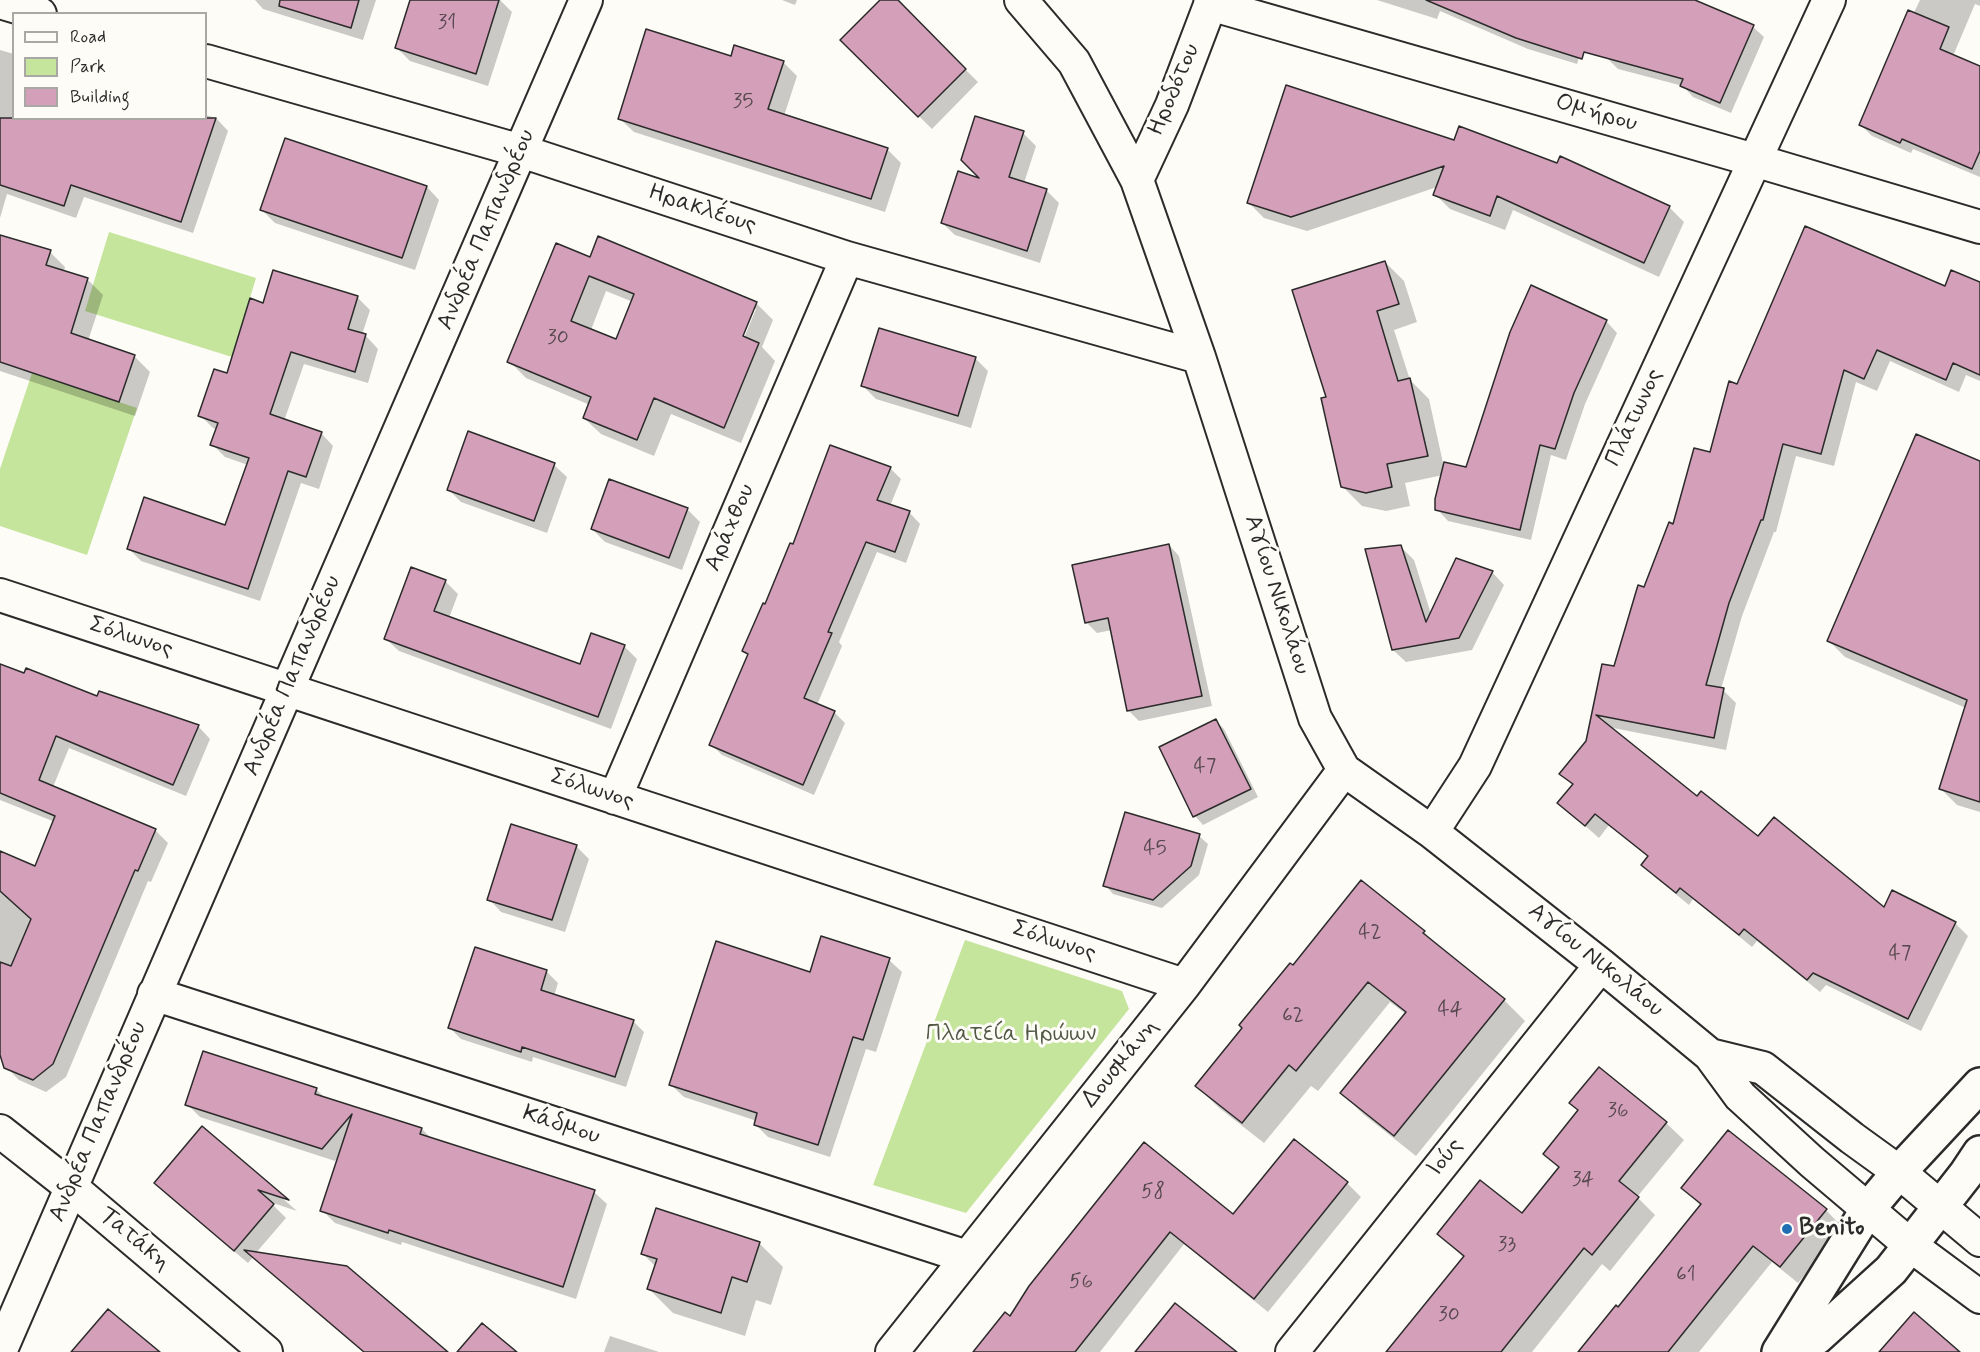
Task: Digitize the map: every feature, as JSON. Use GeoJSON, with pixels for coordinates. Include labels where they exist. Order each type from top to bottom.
{"type":"FeatureCollection","features":[{"type":"Feature","properties":{"kind":"main road"},"geometry":{"type":"LineString","coordinates":[[1779,1352],[1868,1209],[1980,1084]]}},
{"type":"Feature","properties":{"kind":"main road"},"geometry":{"type":"LineString","coordinates":[[1797,1352],[1891,1270],[1980,1153]]}},
{"type":"Feature","properties":{"kind":"street","name":"Ανδρέα Παπανδρέου"},"geometry":{"type":"LineString","coordinates":[[0,1352],[586,0]]}},
{"type":"Feature","properties":{"kind":"street","name":"Αγίου Νικολάου"},"geometry":{"type":"LineString","coordinates":[[1021,0],[1074,62],[1137,180],[1199,357],[1315,718],[1344,770],[1432,832],[1601,964],[1710,1055],[1740,1096],[1812,1162],[1910,1245],[1980,1297]]}},
{"type":"Feature","properties":{"kind":"street","name":"Πλάτωνος"},"geometry":{"type":"LineString","coordinates":[[1432,832],[1475,766],[1828,0]]}},
{"type":"Feature","properties":{"kind":"street"},"geometry":{"type":"LineString","coordinates":[[0,2],[33,12]]}},
{"type":"Feature","properties":{"kind":"street","name":"Ηροδότου"},"geometry":{"type":"LineString","coordinates":[[1137,180],[1172,105],[1211,2]]}},
{"type":"Feature","properties":{"kind":"street","name":"Ομήρου"},"geometry":{"type":"LineString","coordinates":[[1211,2],[1980,227]]}},
{"type":"Feature","properties":{"kind":"street","name":"Ηρακλέους"},"geometry":{"type":"LineString","coordinates":[[207,61],[521,151],[847,258],[1199,357]]}},
{"type":"Feature","properties":{"kind":"street","name":"Αράχθου"},"geometry":{"type":"LineString","coordinates":[[615,798],[847,258]]}},
{"type":"Feature","properties":{"kind":"street","name":"Σόλωνος"},"geometry":{"type":"LineString","coordinates":[[0,595],[1184,985]]}},
{"type":"Feature","properties":{"kind":"street","name":"Δουσμάνη"},"geometry":{"type":"LineString","coordinates":[[892,1352],[1184,985],[1344,770]]}},
{"type":"Feature","properties":{"kind":"street","name":"Ιούς"},"geometry":{"type":"LineString","coordinates":[[1292,1352],[1601,964]]}},
{"type":"Feature","properties":{"kind":"street","name":"Κάδμου"},"geometry":{"type":"LineString","coordinates":[[154,994],[967,1257]]}},
{"type":"Feature","properties":{"kind":"street","name":"Αγίου Νικολάου"},"geometry":{"type":"LineString","coordinates":[[1710,1055],[1763,1068],[1899,1172],[1980,1240]]}},
{"type":"Feature","properties":{"kind":"street","name":"Τατάκη"},"geometry":{"type":"LineString","coordinates":[[0,1131],[71,1187],[266,1352]]}},
{"type":"Feature","properties":{"kind":"green space"},"geometry":{"type":"Polygon","coordinates":[[[109,232],[256,278],[232,357],[85,311],[109,232]]]}},
{"type":"Feature","properties":{"kind":"green space"},"geometry":{"type":"Polygon","coordinates":[[[32,373],[137,408],[87,555],[0,526],[0,469],[32,373]]]}},
{"type":"Feature","properties":{"kind":"green space","name":"Πλατεία Ηρώων"},"geometry":{"type":"Polygon","coordinates":[[[965,940],[1122,991],[1129,1009],[966,1213],[873,1185],[965,940]]]}},
{"type":"Feature","properties":{"kind":"building"},"geometry":{"type":"Polygon","coordinates":[[[280,0],[359,0],[351,28],[279,6],[280,0]]]}},
{"type":"Feature","properties":{"kind":"building"},"geometry":{"type":"Polygon","coordinates":[[[410,0],[499,0],[476,74],[395,48],[410,0]]]}},
{"type":"Feature","properties":{"kind":"building"},"geometry":{"type":"Polygon","coordinates":[[[880,0],[898,0],[966,69],[918,117],[840,40],[880,0]]]}},
{"type":"Feature","properties":{"kind":"building"},"geometry":{"type":"Polygon","coordinates":[[[1426,0],[1695,0],[1754,25],[1720,103],[1680,86],[1683,79],[1584,52],[1582,59],[1516,38],[1426,0]]]}},
{"type":"Feature","properties":{"kind":"building"},"geometry":{"type":"Polygon","coordinates":[[[1908,10],[1949,27],[1940,49],[1980,66],[1980,151],[1972,169],[1902,139],[1900,143],[1859,125],[1908,10]]]}},
{"type":"Feature","properties":{"kind":"building"},"geometry":{"type":"Polygon","coordinates":[[[646,29],[731,56],[734,45],[784,61],[768,109],[888,148],[871,199],[618,119],[646,29]]]}},
{"type":"Feature","properties":{"kind":"building"},"geometry":{"type":"Polygon","coordinates":[[[1286,85],[1454,140],[1459,126],[1557,163],[1560,156],[1670,206],[1644,263],[1497,196],[1490,216],[1433,195],[1444,166],[1291,217],[1247,203],[1286,85]]]}},
{"type":"Feature","properties":{"kind":"building"},"geometry":{"type":"Polygon","coordinates":[[[975,116],[1024,131],[1009,177],[1047,189],[1027,251],[941,223],[958,171],[979,178],[961,160],[975,116]]]}},
{"type":"Feature","properties":{"kind":"building"},"geometry":{"type":"Polygon","coordinates":[[[0,118],[12,118],[12,120],[207,120],[207,118],[216,118],[181,222],[71,185],[64,206],[0,185],[0,118]]]}},
{"type":"Feature","properties":{"kind":"building"},"geometry":{"type":"Polygon","coordinates":[[[285,138],[427,186],[402,258],[260,210],[285,138]]]}},
{"type":"Feature","properties":{"kind":"building"},"geometry":{"type":"Polygon","coordinates":[[[1805,226],[1945,286],[1951,270],[1980,282],[1980,375],[1953,363],[1946,380],[1877,350],[1864,379],[1844,370],[1821,454],[1783,444],[1763,520],[1761,520],[1729,603],[1706,685],[1724,688],[1714,738],[1596,715],[1697,796],[1701,791],[1758,836],[1774,817],[1884,907],[1892,890],[1956,922],[1908,1019],[1813,973],[1807,980],[1744,929],[1739,935],[1680,888],[1676,893],[1641,865],[1648,856],[1595,814],[1585,826],[1557,803],[1573,784],[1559,774],[1586,741],[1602,664],[1614,666],[1638,585],[1644,587],[1669,522],[1673,524],[1694,448],[1710,452],[1729,381],[1737,384],[1805,226]]]}},
{"type":"Feature","properties":{"kind":"building"},"geometry":{"type":"Polygon","coordinates":[[[0,235],[51,250],[46,265],[88,278],[71,333],[135,355],[119,402],[0,362],[0,235]]]}},
{"type":"Feature","properties":{"kind":"building"},"geometry":{"type":"Polygon","coordinates":[[[598,236],[757,302],[743,336],[759,343],[724,428],[654,398],[637,440],[583,418],[591,397],[507,362],[556,243],[590,257],[598,236]],[[589,276],[571,321],[616,339],[634,294],[589,276]]]}},
{"type":"Feature","properties":{"kind":"building"},"geometry":{"type":"Polygon","coordinates":[[[1385,261],[1399,304],[1377,311],[1398,381],[1410,378],[1428,456],[1387,464],[1392,487],[1366,493],[1341,487],[1321,398],[1326,397],[1292,290],[1385,261]]]}},
{"type":"Feature","properties":{"kind":"building"},"geometry":{"type":"Polygon","coordinates":[[[273,270],[358,296],[348,329],[366,334],[355,372],[291,352],[270,414],[322,432],[306,477],[288,471],[248,589],[127,549],[144,497],[225,525],[249,458],[210,445],[218,423],[198,416],[214,369],[227,373],[250,298],[263,303],[273,270]]]}},
{"type":"Feature","properties":{"kind":"building"},"geometry":{"type":"Polygon","coordinates":[[[1531,285],[1607,320],[1574,393],[1555,449],[1540,445],[1520,530],[1435,510],[1435,499],[1444,462],[1466,467],[1510,332],[1531,285]]]}},
{"type":"Feature","properties":{"kind":"building"},"geometry":{"type":"Polygon","coordinates":[[[879,328],[976,357],[958,416],[861,386],[879,328]]]}},
{"type":"Feature","properties":{"kind":"building"},"geometry":{"type":"Polygon","coordinates":[[[468,431],[555,463],[534,521],[447,490],[468,431]]]}},
{"type":"Feature","properties":{"kind":"building"},"geometry":{"type":"Polygon","coordinates":[[[1916,434],[1980,461],[1980,802],[1939,789],[1967,700],[1827,641],[1916,434]]]}},
{"type":"Feature","properties":{"kind":"building"},"geometry":{"type":"Polygon","coordinates":[[[830,445],[891,467],[877,500],[910,511],[895,552],[866,542],[828,632],[832,633],[804,698],[835,711],[803,785],[709,745],[748,654],[742,651],[763,603],[765,604],[790,543],[793,544],[830,445]]]}},
{"type":"Feature","properties":{"kind":"building"},"geometry":{"type":"Polygon","coordinates":[[[609,479],[688,508],[669,558],[591,529],[609,479]]]}},
{"type":"Feature","properties":{"kind":"building"},"geometry":{"type":"Polygon","coordinates":[[[1169,544],[1202,696],[1127,711],[1108,618],[1085,623],[1072,565],[1169,544]]]}},
{"type":"Feature","properties":{"kind":"building"},"geometry":{"type":"Polygon","coordinates":[[[1401,545],[1426,622],[1456,558],[1493,571],[1459,638],[1392,650],[1365,549],[1401,545]]]}},
{"type":"Feature","properties":{"kind":"building"},"geometry":{"type":"Polygon","coordinates":[[[411,567],[446,580],[434,611],[580,664],[591,633],[625,645],[598,717],[384,639],[411,567]]]}},
{"type":"Feature","properties":{"kind":"building"},"geometry":{"type":"Polygon","coordinates":[[[0,664],[24,673],[26,668],[97,696],[99,691],[199,725],[173,785],[56,736],[39,780],[156,829],[138,871],[135,870],[53,1064],[33,1080],[4,1068],[0,1055],[0,962],[11,966],[31,919],[0,891],[0,851],[35,866],[55,816],[0,793],[0,664]]]}},
{"type":"Feature","properties":{"kind":"building"},"geometry":{"type":"Polygon","coordinates":[[[1216,719],[1251,789],[1193,817],[1159,747],[1216,719]]]}},
{"type":"Feature","properties":{"kind":"building"},"geometry":{"type":"Polygon","coordinates":[[[1125,812],[1200,834],[1191,866],[1153,900],[1103,886],[1125,812]]]}},
{"type":"Feature","properties":{"kind":"building"},"geometry":{"type":"Polygon","coordinates":[[[511,824],[577,845],[552,920],[487,900],[511,824]]]}},
{"type":"Feature","properties":{"kind":"building"},"geometry":{"type":"Polygon","coordinates":[[[1361,880],[1505,999],[1394,1136],[1340,1093],[1406,1012],[1368,982],[1296,1071],[1289,1065],[1242,1123],[1195,1086],[1242,1028],[1239,1025],[1290,963],[1293,965],[1361,880]]]}},
{"type":"Feature","properties":{"kind":"building"},"geometry":{"type":"Polygon","coordinates":[[[821,936],[890,958],[863,1040],[853,1037],[818,1145],[754,1125],[757,1113],[669,1085],[716,941],[810,972],[821,936]]]}},
{"type":"Feature","properties":{"kind":"building"},"geometry":{"type":"Polygon","coordinates":[[[475,947],[547,970],[541,990],[634,1020],[615,1077],[522,1047],[521,1052],[448,1028],[475,947]]]}},
{"type":"Feature","properties":{"kind":"building"},"geometry":{"type":"Polygon","coordinates":[[[203,1051],[317,1088],[315,1094],[422,1128],[420,1134],[595,1190],[563,1287],[389,1230],[388,1233],[320,1211],[352,1114],[322,1149],[185,1105],[203,1051]]]}},
{"type":"Feature","properties":{"kind":"building"},"geometry":{"type":"Polygon","coordinates":[[[1599,1067],[1667,1122],[1619,1181],[1639,1197],[1592,1255],[1584,1248],[1501,1352],[1386,1352],[1464,1256],[1437,1234],[1480,1180],[1522,1213],[1559,1167],[1543,1154],[1578,1110],[1569,1103],[1599,1067]]]}},
{"type":"Feature","properties":{"kind":"building"},"geometry":{"type":"Polygon","coordinates":[[[202,1126],[289,1200],[258,1190],[274,1204],[234,1251],[154,1183],[202,1126]]]}},
{"type":"Feature","properties":{"kind":"building"},"geometry":{"type":"Polygon","coordinates":[[[1728,1130],[1827,1209],[1780,1267],[1753,1246],[1668,1352],[1578,1352],[1616,1305],[1618,1307],[1701,1204],[1681,1188],[1728,1130]]]}},
{"type":"Feature","properties":{"kind":"building"},"geometry":{"type":"Polygon","coordinates":[[[1294,1139],[1348,1182],[1254,1299],[1170,1232],[1075,1352],[973,1352],[1005,1312],[1010,1316],[1029,1286],[1144,1142],[1233,1214],[1294,1139]]]}},
{"type":"Feature","properties":{"kind":"building"},"geometry":{"type":"Polygon","coordinates":[[[656,1208],[760,1242],[747,1282],[732,1277],[721,1313],[647,1289],[657,1259],[641,1254],[656,1208]]]}},
{"type":"Feature","properties":{"kind":"building"},"geometry":{"type":"Polygon","coordinates":[[[244,1250],[347,1266],[448,1352],[364,1352],[244,1250]]]}},
{"type":"Feature","properties":{"kind":"building"},"geometry":{"type":"Polygon","coordinates":[[[1175,1303],[1237,1352],[1135,1352],[1175,1303]]]}},
{"type":"Feature","properties":{"kind":"building"},"geometry":{"type":"Polygon","coordinates":[[[108,1309],[160,1352],[71,1352],[108,1309]]]}},
{"type":"Feature","properties":{"kind":"building"},"geometry":{"type":"Polygon","coordinates":[[[1914,1312],[1960,1352],[1879,1352],[1914,1312]]]}},
{"type":"Feature","properties":{"kind":"building"},"geometry":{"type":"Polygon","coordinates":[[[482,1323],[517,1352],[457,1352],[482,1323]]]}},
{"type":"Feature","properties":{"kind":"place","name":"Benito"},"geometry":{"type":"Point","coordinates":[1787,1229]}}]}
